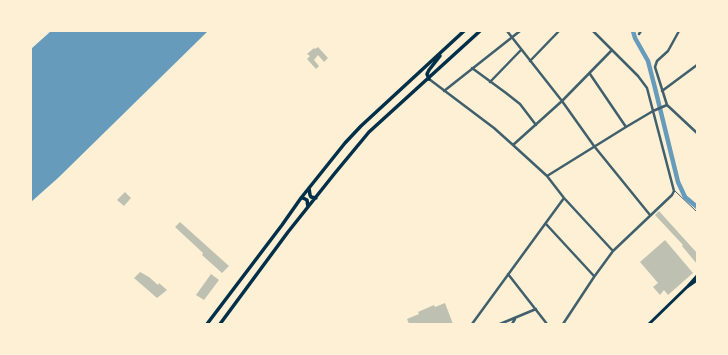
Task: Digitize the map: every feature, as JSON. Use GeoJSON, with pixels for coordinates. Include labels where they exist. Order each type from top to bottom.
{"type":"FeatureCollection","features":[{"type":"Feature","properties":{"kind":"main road"},"geometry":{"type":"LineString","coordinates":[[207,324],[301,198],[345,143],[361,126],[464,31]]}},
{"type":"Feature","properties":{"kind":"main road"},"geometry":{"type":"LineString","coordinates":[[220,324],[308,207],[369,132],[480,31]]}},
{"type":"Feature","properties":{"kind":"main road"},"geometry":{"type":"LineString","coordinates":[[429,78],[428,70],[443,51]]}},
{"type":"Feature","properties":{"kind":"main road"},"geometry":{"type":"LineString","coordinates":[[310,188],[311,197],[316,198]]}},
{"type":"Feature","properties":{"kind":"main road"},"geometry":{"type":"LineString","coordinates":[[301,198],[307,200],[308,207]]}},
{"type":"Feature","properties":{"kind":"main road"},"geometry":{"type":"LineString","coordinates":[[687,287],[697,276]]}},
{"type":"Feature","properties":{"kind":"main road"},"geometry":{"type":"LineString","coordinates":[[691,281],[697,279]]}},
{"type":"Feature","properties":{"kind":"main road"},"geometry":{"type":"LineString","coordinates":[[649,324],[697,279]]}},
{"type":"Feature","properties":{"kind":"street"},"geometry":{"type":"LineString","coordinates":[[507,31],[562,101],[594,146],[650,216]]}},
{"type":"Feature","properties":{"kind":"street"},"geometry":{"type":"LineString","coordinates":[[444,91],[520,31]]}},
{"type":"Feature","properties":{"kind":"street"},"geometry":{"type":"LineString","coordinates":[[530,61],[559,31]]}},
{"type":"Feature","properties":{"kind":"street"},"geometry":{"type":"LineString","coordinates":[[594,32],[599,31]]}},
{"type":"Feature","properties":{"kind":"street"},"geometry":{"type":"LineString","coordinates":[[679,31],[668,51],[654,64],[666,105],[697,132]]}},
{"type":"Feature","properties":{"kind":"street"},"geometry":{"type":"LineString","coordinates":[[563,324],[594,276],[613,251],[672,195],[674,191],[655,110],[647,88],[638,76],[594,32]]}},
{"type":"Feature","properties":{"kind":"street"},"geometry":{"type":"LineString","coordinates":[[490,82],[521,50]]}},
{"type":"Feature","properties":{"kind":"street"},"geometry":{"type":"LineString","coordinates":[[513,145],[562,101],[612,50]]}},
{"type":"Feature","properties":{"kind":"street"},"geometry":{"type":"LineString","coordinates":[[662,91],[697,65]]}},
{"type":"Feature","properties":{"kind":"street"},"geometry":{"type":"LineString","coordinates":[[472,68],[520,104],[536,125]]}},
{"type":"Feature","properties":{"kind":"street"},"geometry":{"type":"LineString","coordinates":[[590,74],[626,126]]}},
{"type":"Feature","properties":{"kind":"street"},"geometry":{"type":"LineString","coordinates":[[429,78],[494,128],[547,176],[564,198],[613,251]]}},
{"type":"Feature","properties":{"kind":"street"},"geometry":{"type":"LineString","coordinates":[[547,176],[626,126],[666,105]]}},
{"type":"Feature","properties":{"kind":"street"},"geometry":{"type":"LineString","coordinates":[[472,324],[564,198]]}},
{"type":"Feature","properties":{"kind":"street"},"geometry":{"type":"LineString","coordinates":[[546,224],[594,276]]}},
{"type":"Feature","properties":{"kind":"street"},"geometry":{"type":"LineString","coordinates":[[508,274],[548,324]]}},
{"type":"Feature","properties":{"kind":"street"},"geometry":{"type":"LineString","coordinates":[[500,324],[536,309]]}},
{"type":"Feature","properties":{"kind":"street"},"geometry":{"type":"LineString","coordinates":[[512,324],[515,318]]}},
{"type":"Feature","properties":{"kind":"lane"},"geometry":{"type":"LineString","coordinates":[[674,191],[697,212]]}},
{"type":"Feature","properties":{"kind":"water"},"geometry":{"type":"Polygon","coordinates":[[[51,31],[208,31],[58,178],[31,202],[31,49],[51,31]]]}},
{"type":"Feature","properties":{"kind":"building"},"geometry":{"type":"Polygon","coordinates":[[[318,47],[328,58],[324,62],[318,55],[314,60],[319,66],[316,69],[307,59],[310,56],[307,54],[314,48],[315,49],[318,47]]]}},
{"type":"Feature","properties":{"kind":"building"},"geometry":{"type":"Polygon","coordinates":[[[125,192],[131,198],[124,206],[117,200],[125,192]]]}},
{"type":"Feature","properties":{"kind":"building"},"geometry":{"type":"Polygon","coordinates":[[[659,211],[697,253],[697,264],[682,246],[683,245],[655,215],[659,211]]]}},
{"type":"Feature","properties":{"kind":"building"},"geometry":{"type":"Polygon","coordinates":[[[180,222],[229,266],[222,273],[175,227],[180,222]]]}},
{"type":"Feature","properties":{"kind":"building"},"geometry":{"type":"Polygon","coordinates":[[[665,240],[693,273],[668,295],[664,290],[660,295],[653,287],[658,283],[640,262],[665,240]]]}},
{"type":"Feature","properties":{"kind":"building"},"geometry":{"type":"Polygon","coordinates":[[[140,272],[149,277],[158,285],[159,283],[167,290],[157,298],[134,278],[140,272]]]}},
{"type":"Feature","properties":{"kind":"building"},"geometry":{"type":"Polygon","coordinates":[[[211,274],[219,280],[204,300],[196,295],[211,274]]]}},
{"type":"Feature","properties":{"kind":"building"},"geometry":{"type":"Polygon","coordinates":[[[445,303],[453,324],[409,324],[407,319],[419,314],[418,312],[434,305],[435,307],[445,303]]]}},
{"type":"Feature","properties":{"kind":"waterway"},"geometry":{"type":"LineString","coordinates":[[633,31],[635,38],[648,61],[678,182],[685,197],[697,207]]}}]}
